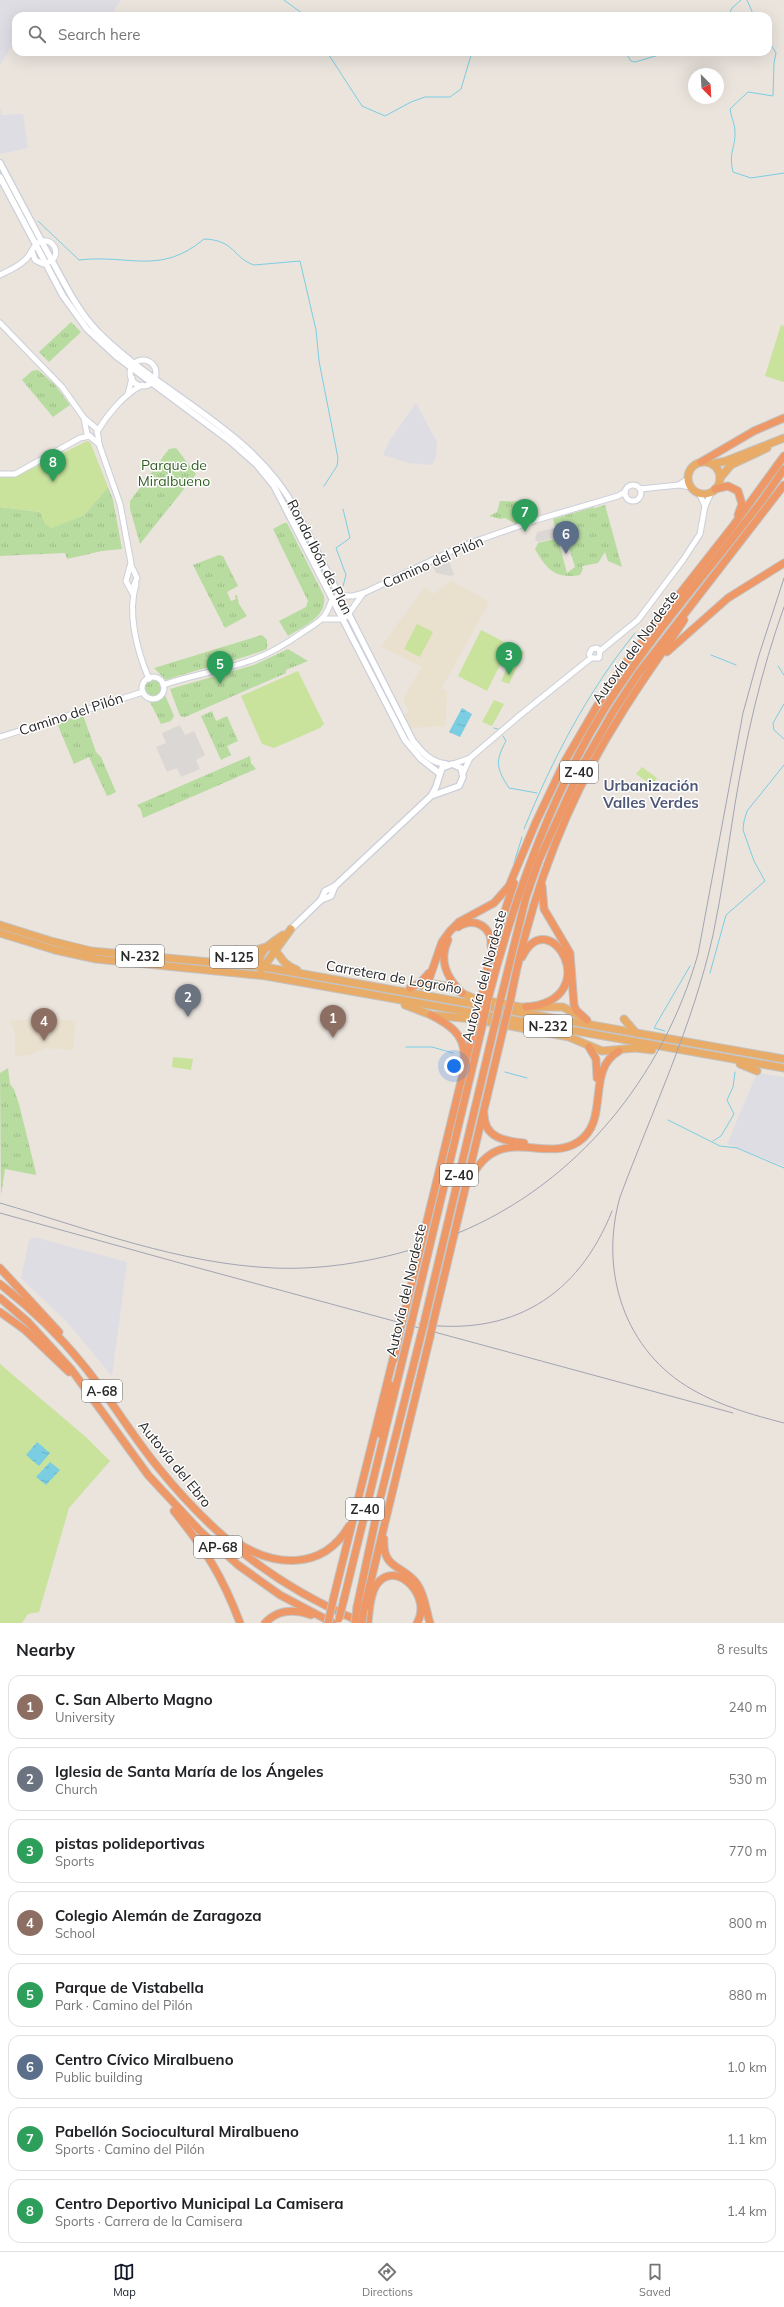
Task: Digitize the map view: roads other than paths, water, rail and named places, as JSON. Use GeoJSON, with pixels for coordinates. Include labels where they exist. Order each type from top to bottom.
{"type":"FeatureCollection","features":[{"type":"Feature","properties":{"kind":"highway"},"geometry":{"type":"LineString","coordinates":[[729,531],[740,512],[740,496],[730,487],[699,493],[691,486],[688,479],[691,469],[754,431],[784,418]]}},
{"type":"Feature","properties":{"kind":"highway","name":"N-125"},"geometry":{"type":"LineString","coordinates":[[714,490],[728,467],[744,456],[784,438]]}},
{"type":"Feature","properties":{"kind":"highway","name":"N-125"},"geometry":{"type":"LineString","coordinates":[[701,462],[712,464],[726,461],[784,442]]}},
{"type":"Feature","properties":{"kind":"highway"},"geometry":{"type":"LineString","coordinates":[[438,1007],[429,1000],[427,996],[427,985],[442,942],[450,930],[459,922],[499,898],[509,886],[552,787],[597,706],[623,666],[729,531],[784,456]]}},
{"type":"Feature","properties":{"kind":"highway"},"geometry":{"type":"LineString","coordinates":[[712,464],[718,471],[720,478]]}},
{"type":"Feature","properties":{"kind":"highway","name":"Autovía del Nordeste"},"geometry":{"type":"LineString","coordinates":[[338,1623],[409,1333],[485,997],[522,886],[546,823],[580,753],[605,709],[641,656],[746,522],[784,470]]}},
{"type":"Feature","properties":{"kind":"highway","name":"Autovía del Nordeste"},"geometry":{"type":"LineString","coordinates":[[355,1623],[363,1610],[379,1503],[424,1323],[526,897],[539,860],[581,768],[613,712],[638,674],[718,573],[784,485]]}},
{"type":"Feature","properties":{"kind":"highway"},"geometry":{"type":"LineString","coordinates":[[654,666],[712,610],[784,563]]}},
{"type":"Feature","properties":{"kind":"highway"},"geometry":{"type":"LineString","coordinates":[[363,1623],[363,1610],[370,1576],[387,1516],[510,1002],[527,924],[544,871],[562,827],[589,770],[620,716],[718,573]]}},
{"type":"Feature","properties":{"kind":"highway"},"geometry":{"type":"LineString","coordinates":[[489,960],[521,858]]}},
{"type":"Feature","properties":{"kind":"highway"},"geometry":{"type":"LineString","coordinates":[[544,871],[541,889],[542,902],[548,916],[570,953],[574,1005],[576,1010],[587,1020]]}},
{"type":"Feature","properties":{"kind":"highway"},"geometry":{"type":"LineString","coordinates":[[462,993],[449,979],[444,963],[445,949],[456,929],[472,922],[487,929],[492,943],[485,997]]}},
{"type":"Feature","properties":{"kind":"highway","name":"Carretera de Logroño"},"geometry":{"type":"LineString","coordinates":[[0,925],[51,941],[92,951],[198,960],[308,974],[784,1059]]}},
{"type":"Feature","properties":{"kind":"highway","name":"N-125"},"geometry":{"type":"LineString","coordinates":[[198,960],[236,956],[252,952],[268,946],[291,929]]}},
{"type":"Feature","properties":{"kind":"highway","name":"N-125"},"geometry":{"type":"LineString","coordinates":[[193,968],[201,965],[256,971],[262,968],[291,929]]}},
{"type":"Feature","properties":{"kind":"highway","name":"Carretera de Logroño"},"geometry":{"type":"LineString","coordinates":[[0,933],[81,956],[266,976],[702,1055],[784,1068]]}},
{"type":"Feature","properties":{"kind":"highway"},"geometry":{"type":"LineString","coordinates":[[511,993],[522,958],[527,948],[535,942],[542,940],[550,941],[558,946],[567,961],[565,983],[551,1000],[543,1004],[526,1007]]}},
{"type":"Feature","properties":{"kind":"highway"},"geometry":{"type":"LineString","coordinates":[[266,976],[262,968],[260,957],[268,946],[276,950],[285,965],[308,974]]}},
{"type":"Feature","properties":{"kind":"highway"},"geometry":{"type":"LineString","coordinates":[[236,950],[252,952]]}},
{"type":"Feature","properties":{"kind":"highway"},"geometry":{"type":"LineString","coordinates":[[410,988],[420,983],[432,968]]}},
{"type":"Feature","properties":{"kind":"highway"},"geometry":{"type":"LineString","coordinates":[[380,988],[410,988],[427,985],[449,987],[480,999],[526,1007],[563,1007],[587,1020],[611,1026],[616,1030],[624,1019],[636,1033]]}},
{"type":"Feature","properties":{"kind":"highway"},"geometry":{"type":"LineString","coordinates":[[392,999],[430,1015],[452,1028],[460,1038],[464,1048],[463,1070]]}},
{"type":"Feature","properties":{"kind":"highway"},"geometry":{"type":"LineString","coordinates":[[430,1015],[473,1019],[546,1033],[577,1040],[589,1047],[602,1051],[619,1051],[635,1048],[680,1054],[702,1055],[744,1065],[757,1071]]}},
{"type":"Feature","properties":{"kind":"highway"},"geometry":{"type":"LineString","coordinates":[[265,1623],[275,1615],[289,1611],[304,1613],[329,1623],[334,1596],[463,1070],[479,1026]]}},
{"type":"Feature","properties":{"kind":"highway"},"geometry":{"type":"LineString","coordinates":[[490,1083],[484,1117],[486,1126],[492,1135],[505,1140],[537,1144],[557,1144],[572,1141],[586,1130],[594,1112],[598,1065],[595,1055],[589,1047]]}},
{"type":"Feature","properties":{"kind":"highway"},"geometry":{"type":"LineString","coordinates":[[460,1210],[473,1174],[489,1156],[503,1149],[518,1146],[562,1147],[574,1144],[584,1138],[595,1119],[605,1065],[611,1056],[619,1051]]}},
{"type":"Feature","properties":{"kind":"highway"},"geometry":{"type":"LineString","coordinates":[[0,1268],[70,1345],[84,1366]]}},
{"type":"Feature","properties":{"kind":"highway","name":"Autovía del Ebro"},"geometry":{"type":"LineString","coordinates":[[0,1284],[37,1315],[84,1366],[156,1465],[193,1508],[224,1539],[288,1586],[363,1623]]}},
{"type":"Feature","properties":{"kind":"highway","name":"Autovía del Ebro"},"geometry":{"type":"LineString","coordinates":[[0,1298],[28,1322],[59,1355],[125,1445],[174,1505],[238,1565],[280,1595],[333,1623]]}},
{"type":"Feature","properties":{"kind":"highway"},"geometry":{"type":"LineString","coordinates":[[0,1312],[25,1330],[68,1372],[110,1424]]}},
{"type":"Feature","properties":{"kind":"highway"},"geometry":{"type":"LineString","coordinates":[[377,1459],[376,1450],[388,1397],[394,1354]]}},
{"type":"Feature","properties":{"kind":"highway"},"geometry":{"type":"LineString","coordinates":[[388,1468],[411,1413]]}},
{"type":"Feature","properties":{"kind":"highway"},"geometry":{"type":"LineString","coordinates":[[125,1445],[212,1560],[228,1592],[239,1622]]}},
{"type":"Feature","properties":{"kind":"highway"},"geometry":{"type":"LineString","coordinates":[[193,1508],[240,1545],[265,1558],[280,1560],[303,1559],[323,1552],[339,1540],[353,1519]]}},
{"type":"Feature","properties":{"kind":"highway"},"geometry":{"type":"LineString","coordinates":[[387,1516],[384,1546],[386,1557],[393,1566],[418,1585],[430,1623]]}},
{"type":"Feature","properties":{"kind":"highway"},"geometry":{"type":"LineString","coordinates":[[363,1610],[377,1584],[388,1577],[399,1577],[410,1583],[417,1594],[421,1611],[417,1623]]}},
{"type":"Feature","properties":{"kind":"highway"},"geometry":{"type":"LineString","coordinates":[[363,1610],[368,1623]]}},
{"type":"Feature","properties":{"kind":"main road","name":"Ronda Ibón de Plan"},"geometry":{"type":"LineString","coordinates":[[0,163],[71,295],[91,324],[136,363],[241,443],[275,476],[291,501],[413,741],[426,756],[438,763],[446,764]]}},
{"type":"Feature","properties":{"kind":"main road","name":"Ronda Ibón de Plan"},"geometry":{"type":"LineString","coordinates":[[0,177],[72,310],[87,329],[151,383],[230,441],[257,465],[274,486],[409,745],[421,759],[439,775]]}},
{"type":"Feature","properties":{"kind":"main road","name":"N-125"},"geometry":{"type":"LineString","coordinates":[[431,796],[439,775],[446,764],[454,764]]}},
{"type":"Feature","properties":{"kind":"main road"},"geometry":{"type":"LineString","coordinates":[[454,764],[461,768],[463,773]]}},
{"type":"Feature","properties":{"kind":"main road","name":"N-125"},"geometry":{"type":"LineString","coordinates":[[291,929],[431,796],[460,784],[463,773]]}},
{"type":"Feature","properties":{"kind":"main road"},"geometry":{"type":"LineString","coordinates":[[439,775],[443,785],[450,788]]}},
{"type":"Feature","properties":{"kind":"street"},"geometry":{"type":"LineString","coordinates":[[23,263],[36,244],[41,241]]}},
{"type":"Feature","properties":{"kind":"street","name":"Ronda Ibón de Plan"},"geometry":{"type":"LineString","coordinates":[[41,241],[48,241],[55,247],[56,253],[52,261]]}},
{"type":"Feature","properties":{"kind":"street"},"geometry":{"type":"LineString","coordinates":[[32,251],[38,262]]}},
{"type":"Feature","properties":{"kind":"street"},"geometry":{"type":"LineString","coordinates":[[0,275],[23,263],[38,262],[46,264],[52,261]]}},
{"type":"Feature","properties":{"kind":"street"},"geometry":{"type":"LineString","coordinates":[[0,323],[62,387],[84,418],[93,425],[97,432],[99,444],[120,504],[131,565],[137,580],[133,594],[136,638],[149,679]]}},
{"type":"Feature","properties":{"kind":"street","name":"Ronda Ibón de Plan"},"geometry":{"type":"LineString","coordinates":[[136,363],[143,360],[151,363],[156,371],[155,377]]}},
{"type":"Feature","properties":{"kind":"street"},"geometry":{"type":"LineString","coordinates":[[127,395],[132,378],[132,368],[136,363]]}},
{"type":"Feature","properties":{"kind":"street"},"geometry":{"type":"LineString","coordinates":[[0,474],[14,474],[80,438],[90,436],[97,432],[104,421],[127,395],[142,385],[151,383],[155,377]]}},
{"type":"Feature","properties":{"kind":"street"},"geometry":{"type":"LineString","coordinates":[[132,378],[136,383],[142,385]]}},
{"type":"Feature","properties":{"kind":"street"},"geometry":{"type":"LineString","coordinates":[[84,418],[86,432],[99,444]]}},
{"type":"Feature","properties":{"kind":"street"},"geometry":{"type":"LineString","coordinates":[[86,428],[104,421]]}},
{"type":"Feature","properties":{"kind":"street"},"geometry":{"type":"LineString","coordinates":[[679,485],[688,479]]}},
{"type":"Feature","properties":{"kind":"street"},"geometry":{"type":"LineString","coordinates":[[643,490],[639,498],[635,501],[625,494],[631,484],[637,485],[643,490],[679,485],[691,486]]}},
{"type":"Feature","properties":{"kind":"street","name":"N-125"},"geometry":{"type":"LineString","coordinates":[[454,764],[470,758],[591,658],[599,658],[600,651],[638,620],[683,560],[700,534],[705,506],[714,490]]}},
{"type":"Feature","properties":{"kind":"street"},"geometry":{"type":"LineString","coordinates":[[699,493],[705,506]]}},
{"type":"Feature","properties":{"kind":"street","name":"Camino del Pilón"},"geometry":{"type":"LineString","coordinates":[[340,596],[347,597],[364,593],[462,546],[540,519],[625,494]]}},
{"type":"Feature","properties":{"kind":"street"},"geometry":{"type":"LineString","coordinates":[[131,565],[127,578],[133,594]]}},
{"type":"Feature","properties":{"kind":"street"},"geometry":{"type":"LineString","coordinates":[[127,578],[131,574],[135,576]]}},
{"type":"Feature","properties":{"kind":"street"},"geometry":{"type":"LineString","coordinates":[[128,584],[136,584]]}},
{"type":"Feature","properties":{"kind":"street","name":"Camino del Pilón"},"geometry":{"type":"LineString","coordinates":[[349,615],[364,593]]}},
{"type":"Feature","properties":{"kind":"street"},"geometry":{"type":"LineString","coordinates":[[324,619],[334,599],[340,596]]}},
{"type":"Feature","properties":{"kind":"street"},"geometry":{"type":"LineString","coordinates":[[347,597],[353,608]]}},
{"type":"Feature","properties":{"kind":"street"},"geometry":{"type":"LineString","coordinates":[[330,609],[336,617]]}},
{"type":"Feature","properties":{"kind":"street"},"geometry":{"type":"LineString","coordinates":[[163,685],[256,659],[284,645],[324,619],[336,617],[343,618],[349,615]]}},
{"type":"Feature","properties":{"kind":"street","name":"N-125"},"geometry":{"type":"LineString","coordinates":[[591,658],[589,654],[592,650],[597,648],[600,651]]}},
{"type":"Feature","properties":{"kind":"street"},"geometry":{"type":"LineString","coordinates":[[156,678],[163,685],[163,692],[156,699],[147,697],[143,692],[144,683],[149,679],[156,678]]}},
{"type":"Feature","properties":{"kind":"street","name":"Camino del Pilón"},"geometry":{"type":"LineString","coordinates":[[0,737],[143,692]]}},
{"type":"Feature","properties":{"kind":"street","name":"N-125"},"geometry":{"type":"LineString","coordinates":[[463,773],[470,758]]}},
{"type":"Feature","properties":{"kind":"water"},"geometry":{"type":"Polygon","coordinates":[[[462,708],[472,714],[460,737],[449,732],[462,708]]]}},
{"type":"Feature","properties":{"kind":"water"},"geometry":{"type":"Polygon","coordinates":[[[37,1442],[50,1453],[39,1466],[26,1455],[37,1442]]]}},
{"type":"Feature","properties":{"kind":"water"},"geometry":{"type":"Polygon","coordinates":[[[50,1462],[60,1470],[46,1485],[36,1477],[50,1462]]]}},
{"type":"Feature","properties":{"kind":"waterway"},"geometry":{"type":"LineString","coordinates":[[284,0],[300,12]]}},
{"type":"Feature","properties":{"kind":"waterway"},"geometry":{"type":"LineString","coordinates":[[730,12],[732,8],[741,0]]}},
{"type":"Feature","properties":{"kind":"waterway"},"geometry":{"type":"LineString","coordinates":[[747,0],[752,12]]}},
{"type":"Feature","properties":{"kind":"waterway"},"geometry":{"type":"LineString","coordinates":[[772,46],[776,53],[774,63],[773,96],[748,92],[730,109],[735,131],[731,159],[733,172],[751,178],[784,173]]}},
{"type":"Feature","properties":{"kind":"waterway"},"geometry":{"type":"LineString","coordinates":[[330,56],[362,106],[385,116],[411,102],[425,97],[450,97],[461,89],[471,56]]}},
{"type":"Feature","properties":{"kind":"waterway"},"geometry":{"type":"LineString","coordinates":[[628,56],[631,61],[635,62],[655,56]]}},
{"type":"Feature","properties":{"kind":"waterway"},"geometry":{"type":"LineString","coordinates":[[38,221],[79,260],[158,260],[173,257],[188,250],[204,239],[222,242],[247,262],[254,265],[300,261],[316,330],[319,361],[338,458],[337,466],[324,486]]}},
{"type":"Feature","properties":{"kind":"waterway"},"geometry":{"type":"LineString","coordinates":[[343,509],[350,538],[336,548],[346,575],[343,586]]}},
{"type":"Feature","properties":{"kind":"waterway"},"geometry":{"type":"LineString","coordinates":[[524,829],[547,777],[572,727],[602,678],[635,633]]}},
{"type":"Feature","properties":{"kind":"waterway"},"geometry":{"type":"LineString","coordinates":[[711,655],[736,665]]}},
{"type":"Feature","properties":{"kind":"waterway"},"geometry":{"type":"LineString","coordinates":[[778,666],[784,675]]}},
{"type":"Feature","properties":{"kind":"waterway"},"geometry":{"type":"LineString","coordinates":[[784,704],[773,723],[774,730],[784,739]]}},
{"type":"Feature","properties":{"kind":"waterway"},"geometry":{"type":"LineString","coordinates":[[494,728],[498,729]]}},
{"type":"Feature","properties":{"kind":"waterway"},"geometry":{"type":"LineString","coordinates":[[503,736],[506,741],[502,748],[498,764],[499,770],[509,788],[537,793]]}},
{"type":"Feature","properties":{"kind":"waterway"},"geometry":{"type":"LineString","coordinates":[[710,973],[726,915],[765,881],[754,861],[743,830],[744,821],[747,811],[784,765]]}},
{"type":"Feature","properties":{"kind":"waterway"},"geometry":{"type":"LineString","coordinates":[[514,863],[522,837]]}},
{"type":"Feature","properties":{"kind":"waterway"},"geometry":{"type":"LineString","coordinates":[[665,1031],[654,1028],[690,966]]}},
{"type":"Feature","properties":{"kind":"waterway"},"geometry":{"type":"LineString","coordinates":[[406,1047],[432,1047],[453,1053]]}},
{"type":"Feature","properties":{"kind":"waterway"},"geometry":{"type":"LineString","coordinates":[[505,1072],[527,1078]]}},
{"type":"Feature","properties":{"kind":"waterway"},"geometry":{"type":"LineString","coordinates":[[713,1141],[721,1136],[734,1114],[727,1100],[733,1087],[735,1072]]}},
{"type":"Feature","properties":{"kind":"waterway"},"geometry":{"type":"LineString","coordinates":[[668,1120],[720,1146],[737,1148],[784,1168]]}},
{"type":"Feature","properties":{"kind":"railway"},"geometry":{"type":"LineString","coordinates":[[458,1233],[501,1212],[541,1186],[577,1156],[610,1121],[638,1083],[662,1043],[683,999],[698,954],[743,713],[759,655],[784,578]]}},
{"type":"Feature","properties":{"kind":"railway"},"geometry":{"type":"LineString","coordinates":[[784,607],[761,680],[749,730],[739,779],[716,919],[705,969],[695,1002],[671,1068],[620,1197],[614,1225],[613,1253],[616,1280],[623,1307],[634,1331],[650,1354],[669,1374],[693,1390],[715,1401],[784,1423]]}},
{"type":"Feature","properties":{"kind":"railway"},"geometry":{"type":"LineString","coordinates":[[0,1203],[169,1253],[239,1265],[274,1268],[310,1268],[364,1261],[417,1248]]}},
{"type":"Feature","properties":{"kind":"railway"},"geometry":{"type":"LineString","coordinates":[[419,1324],[452,1326],[483,1324],[512,1317],[537,1305],[560,1288],[580,1267],[598,1241],[612,1211]]}},
{"type":"Feature","properties":{"kind":"railway"},"geometry":{"type":"LineString","coordinates":[[0,1213],[733,1413]]}},
{"type":"Feature","properties":{"kind":"place","name":"Centro Deportivo Municipal La Camisera"},"geometry":{"type":"Point","coordinates":[53,482]}},
{"type":"Feature","properties":{"kind":"place","name":"Pabellón Sociocultural Miralbueno"},"geometry":{"type":"Point","coordinates":[525,532]}},
{"type":"Feature","properties":{"kind":"place","name":"Centro Cívico Miralbueno"},"geometry":{"type":"Point","coordinates":[566,554]}},
{"type":"Feature","properties":{"kind":"place","name":"pistas polideportivas"},"geometry":{"type":"Point","coordinates":[509,675]}},
{"type":"Feature","properties":{"kind":"place","name":"Parque de Vistabella"},"geometry":{"type":"Point","coordinates":[220,684]}},
{"type":"Feature","properties":{"kind":"place","name":"Iglesia de Santa María de los Ángeles"},"geometry":{"type":"Point","coordinates":[188,1017]}},
{"type":"Feature","properties":{"kind":"place","name":"C. San Alberto Magno"},"geometry":{"type":"Point","coordinates":[333,1038]}},
{"type":"Feature","properties":{"kind":"place","name":"Colegio Alemán de Zaragoza"},"geometry":{"type":"Point","coordinates":[44,1041]}},
{"type":"Feature","properties":{"kind":"district","name":"Urbanización Valles Verdes"},"geometry":{"type":"Point","coordinates":[651,794]}},
{"type":"Feature","properties":{"kind":"park label","name":"Parque de Miralbueno"},"geometry":{"type":"Point","coordinates":[174,474]}}]}
